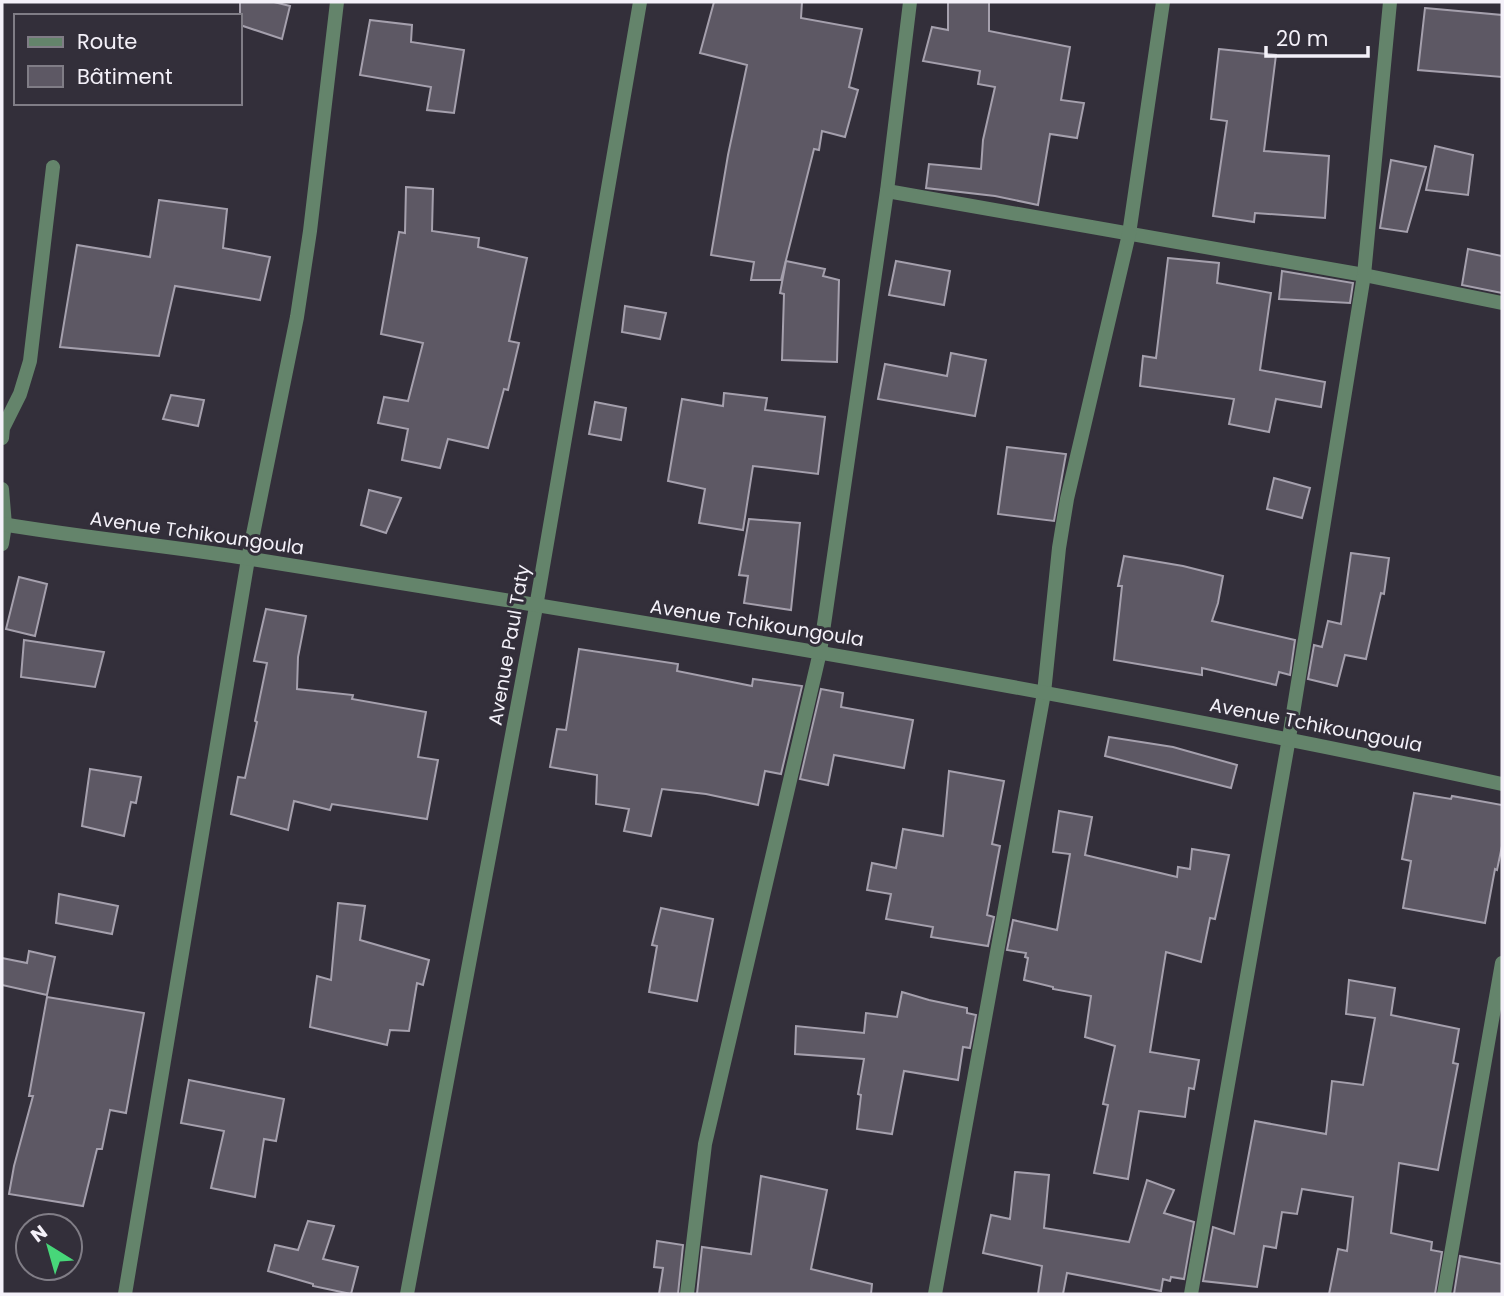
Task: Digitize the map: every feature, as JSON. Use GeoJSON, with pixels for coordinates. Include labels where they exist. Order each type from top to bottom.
{"type":"FeatureCollection","features":[{"type":"Feature","properties":{"kind":"street"},"geometry":{"type":"LineString","coordinates":[[125,1294],[248,559],[297,317],[337,2]]}},
{"type":"Feature","properties":{"kind":"street","name":"Avenue Paul Taty"},"geometry":{"type":"LineString","coordinates":[[407,1294],[536,607],[640,2]]}},
{"type":"Feature","properties":{"kind":"street"},"geometry":{"type":"LineString","coordinates":[[687,1294],[705,1144],[820,652],[887,191],[910,2]]}},
{"type":"Feature","properties":{"kind":"street"},"geometry":{"type":"LineString","coordinates":[[935,1294],[1044,694],[1059,548],[1067,499],[1129,234],[1163,2]]}},
{"type":"Feature","properties":{"kind":"street"},"geometry":{"type":"LineString","coordinates":[[1191,1294],[1289,738],[1364,275],[1390,2]]}},
{"type":"Feature","properties":{"kind":"street"},"geometry":{"type":"LineString","coordinates":[[2,438],[30,361],[53,167]]}},
{"type":"Feature","properties":{"kind":"street"},"geometry":{"type":"LineString","coordinates":[[887,191],[1364,275],[1502,303]]}},
{"type":"Feature","properties":{"kind":"street"},"geometry":{"type":"LineString","coordinates":[[2,489],[2,544]]}},
{"type":"Feature","properties":{"kind":"street","name":"Avenue Tchikoungoula"},"geometry":{"type":"LineString","coordinates":[[4,524],[248,559],[820,652],[1289,738],[1502,783]]}},
{"type":"Feature","properties":{"kind":"street"},"geometry":{"type":"LineString","coordinates":[[1444,1294],[1502,963]]}},
{"type":"Feature","properties":{"kind":"building"},"geometry":{"type":"Polygon","coordinates":[[[240,2],[274,2],[290,6],[282,39],[242,26],[240,2]]]}},
{"type":"Feature","properties":{"kind":"building"},"geometry":{"type":"Polygon","coordinates":[[[714,2],[802,2],[801,18],[862,29],[849,87],[858,90],[845,137],[822,131],[819,150],[814,149],[781,280],[751,280],[754,262],[711,255],[747,65],[700,53],[714,2]]]}},
{"type":"Feature","properties":{"kind":"building"},"geometry":{"type":"Polygon","coordinates":[[[948,2],[989,2],[989,31],[1070,47],[1061,100],[1084,103],[1077,138],[1050,134],[1038,205],[995,196],[926,188],[929,164],[981,169],[983,140],[995,87],[978,84],[980,71],[923,61],[932,27],[948,30],[948,2]]]}},
{"type":"Feature","properties":{"kind":"building"},"geometry":{"type":"Polygon","coordinates":[[[1425,8],[1502,15],[1502,77],[1418,70],[1425,8]]]}},
{"type":"Feature","properties":{"kind":"building"},"geometry":{"type":"Polygon","coordinates":[[[370,20],[412,25],[411,42],[464,50],[454,113],[427,110],[431,87],[360,75],[370,20]]]}},
{"type":"Feature","properties":{"kind":"building"},"geometry":{"type":"Polygon","coordinates":[[[1219,49],[1276,55],[1264,151],[1329,156],[1325,218],[1255,213],[1254,222],[1213,216],[1227,121],[1211,119],[1219,49]]]}},
{"type":"Feature","properties":{"kind":"building"},"geometry":{"type":"Polygon","coordinates":[[[1435,146],[1473,155],[1468,195],[1426,190],[1435,146]]]}},
{"type":"Feature","properties":{"kind":"building"},"geometry":{"type":"Polygon","coordinates":[[[1391,160],[1426,167],[1407,232],[1380,228],[1391,160]]]}},
{"type":"Feature","properties":{"kind":"building"},"geometry":{"type":"Polygon","coordinates":[[[406,187],[433,189],[432,231],[479,238],[478,247],[527,258],[509,341],[519,343],[508,390],[504,389],[488,448],[448,439],[440,468],[402,460],[408,429],[378,423],[384,397],[408,401],[423,343],[381,334],[399,232],[405,233],[406,187]]]}},
{"type":"Feature","properties":{"kind":"building"},"geometry":{"type":"Polygon","coordinates":[[[159,200],[227,209],[223,248],[270,257],[260,300],[175,286],[159,356],[60,347],[77,245],[150,257],[159,200]]]}},
{"type":"Feature","properties":{"kind":"building"},"geometry":{"type":"Polygon","coordinates":[[[1468,249],[1502,256],[1502,293],[1462,285],[1468,249]]]}},
{"type":"Feature","properties":{"kind":"building"},"geometry":{"type":"Polygon","coordinates":[[[1168,258],[1219,263],[1217,283],[1271,293],[1260,370],[1325,382],[1321,407],[1276,399],[1269,432],[1229,424],[1234,399],[1140,386],[1143,356],[1156,358],[1168,258]]]}},
{"type":"Feature","properties":{"kind":"building"},"geometry":{"type":"Polygon","coordinates":[[[786,261],[825,269],[823,276],[839,280],[837,362],[782,360],[784,294],[780,293],[786,261]]]}},
{"type":"Feature","properties":{"kind":"building"},"geometry":{"type":"Polygon","coordinates":[[[896,261],[950,271],[944,305],[889,295],[896,261]]]}},
{"type":"Feature","properties":{"kind":"building"},"geometry":{"type":"Polygon","coordinates":[[[1282,271],[1353,283],[1350,303],[1279,299],[1282,271]]]}},
{"type":"Feature","properties":{"kind":"building"},"geometry":{"type":"Polygon","coordinates":[[[625,306],[666,313],[660,339],[622,332],[625,306]]]}},
{"type":"Feature","properties":{"kind":"building"},"geometry":{"type":"Polygon","coordinates":[[[951,353],[986,360],[975,416],[878,399],[885,364],[947,376],[951,353]]]}},
{"type":"Feature","properties":{"kind":"building"},"geometry":{"type":"Polygon","coordinates":[[[724,393],[767,398],[765,410],[825,417],[818,474],[753,466],[743,530],[699,523],[705,489],[668,481],[682,399],[723,406],[724,393]]]}},
{"type":"Feature","properties":{"kind":"building"},"geometry":{"type":"Polygon","coordinates":[[[171,395],[204,400],[198,426],[163,419],[171,395]]]}},
{"type":"Feature","properties":{"kind":"building"},"geometry":{"type":"Polygon","coordinates":[[[595,402],[626,408],[621,440],[589,434],[595,402]]]}},
{"type":"Feature","properties":{"kind":"building"},"geometry":{"type":"Polygon","coordinates":[[[1007,447],[1066,454],[1054,521],[998,514],[1007,447]]]}},
{"type":"Feature","properties":{"kind":"building"},"geometry":{"type":"Polygon","coordinates":[[[1274,478],[1310,488],[1302,518],[1267,509],[1274,478]]]}},
{"type":"Feature","properties":{"kind":"building"},"geometry":{"type":"Polygon","coordinates":[[[369,490],[401,498],[386,533],[361,525],[369,490]]]}},
{"type":"Feature","properties":{"kind":"building"},"geometry":{"type":"Polygon","coordinates":[[[749,519],[800,523],[791,610],[744,603],[748,576],[739,575],[749,519]]]}},
{"type":"Feature","properties":{"kind":"building"},"geometry":{"type":"Polygon","coordinates":[[[1351,553],[1389,558],[1384,594],[1381,593],[1366,659],[1345,655],[1337,686],[1308,679],[1314,645],[1322,647],[1328,621],[1341,624],[1351,553]]]}},
{"type":"Feature","properties":{"kind":"building"},"geometry":{"type":"Polygon","coordinates":[[[1124,556],[1223,576],[1212,621],[1295,640],[1290,675],[1279,672],[1276,685],[1202,668],[1202,675],[1114,660],[1122,586],[1118,586],[1124,556]]]}},
{"type":"Feature","properties":{"kind":"building"},"geometry":{"type":"Polygon","coordinates":[[[19,577],[47,584],[35,636],[6,629],[19,577]]]}},
{"type":"Feature","properties":{"kind":"building"},"geometry":{"type":"Polygon","coordinates":[[[266,609],[306,616],[298,657],[297,689],[353,695],[352,699],[426,712],[418,757],[438,760],[427,819],[332,804],[330,810],[294,801],[288,830],[231,814],[238,777],[245,778],[257,722],[255,721],[267,663],[254,661],[266,609]]]}},
{"type":"Feature","properties":{"kind":"building"},"geometry":{"type":"Polygon","coordinates":[[[24,640],[104,652],[95,687],[21,677],[24,640]]]}},
{"type":"Feature","properties":{"kind":"building"},"geometry":{"type":"Polygon","coordinates":[[[579,649],[678,664],[677,671],[752,686],[753,679],[802,686],[781,774],[765,771],[758,805],[706,794],[662,789],[651,836],[624,831],[629,809],[596,804],[597,775],[550,767],[557,729],[566,730],[579,649]]]}},
{"type":"Feature","properties":{"kind":"building"},"geometry":{"type":"Polygon","coordinates":[[[821,689],[843,693],[841,707],[913,720],[904,768],[834,755],[828,785],[800,779],[821,689]]]}},
{"type":"Feature","properties":{"kind":"building"},"geometry":{"type":"Polygon","coordinates":[[[1109,737],[1173,747],[1237,765],[1231,788],[1105,756],[1109,737]]]}},
{"type":"Feature","properties":{"kind":"building"},"geometry":{"type":"Polygon","coordinates":[[[90,769],[141,777],[136,803],[131,802],[124,836],[82,826],[90,769]]]}},
{"type":"Feature","properties":{"kind":"building"},"geometry":{"type":"Polygon","coordinates":[[[949,771],[1004,781],[992,844],[1000,846],[987,915],[994,917],[988,946],[931,937],[933,927],[886,919],[891,894],[867,890],[872,863],[896,868],[903,829],[943,836],[949,771]]]}},
{"type":"Feature","properties":{"kind":"building"},"geometry":{"type":"Polygon","coordinates":[[[1414,793],[1451,799],[1452,796],[1502,805],[1502,846],[1485,923],[1403,908],[1411,861],[1402,859],[1414,793]]]}},
{"type":"Feature","properties":{"kind":"building"},"geometry":{"type":"Polygon","coordinates":[[[1059,811],[1092,817],[1085,855],[1177,877],[1178,867],[1190,869],[1192,849],[1229,855],[1215,919],[1210,918],[1201,962],[1166,952],[1150,1052],[1199,1060],[1194,1089],[1189,1088],[1185,1117],[1139,1111],[1128,1179],[1094,1173],[1108,1105],[1103,1104],[1115,1046],[1085,1037],[1091,996],[1024,980],[1028,958],[1025,957],[1026,953],[1007,950],[1013,920],[1057,930],[1070,854],[1053,852],[1059,811]]]}},
{"type":"Feature","properties":{"kind":"building"},"geometry":{"type":"Polygon","coordinates":[[[59,894],[118,906],[112,934],[56,923],[59,894]]]}},
{"type":"Feature","properties":{"kind":"building"},"geometry":{"type":"Polygon","coordinates":[[[338,903],[365,906],[360,940],[429,960],[423,985],[417,983],[409,1031],[390,1030],[387,1045],[310,1027],[317,976],[331,980],[338,903]]]}},
{"type":"Feature","properties":{"kind":"building"},"geometry":{"type":"Polygon","coordinates":[[[661,908],[713,919],[697,1001],[649,992],[657,946],[652,945],[661,908]]]}},
{"type":"Feature","properties":{"kind":"building"},"geometry":{"type":"Polygon","coordinates":[[[29,951],[55,957],[47,995],[2,985],[2,958],[27,963],[29,951]]]}},
{"type":"Feature","properties":{"kind":"building"},"geometry":{"type":"Polygon","coordinates":[[[1349,980],[1395,988],[1391,1015],[1459,1029],[1453,1063],[1458,1064],[1438,1170],[1399,1163],[1391,1233],[1432,1242],[1431,1250],[1442,1252],[1435,1294],[1329,1294],[1338,1249],[1347,1251],[1353,1197],[1302,1189],[1297,1214],[1282,1212],[1276,1248],[1264,1246],[1257,1287],[1203,1281],[1213,1227],[1234,1234],[1255,1121],[1326,1134],[1332,1081],[1363,1085],[1375,1018],[1346,1014],[1349,980]]]}},
{"type":"Feature","properties":{"kind":"building"},"geometry":{"type":"Polygon","coordinates":[[[902,992],[967,1008],[967,1013],[976,1015],[970,1048],[963,1047],[958,1080],[904,1071],[892,1134],[857,1129],[861,1095],[858,1094],[864,1059],[795,1054],[796,1026],[864,1033],[866,1013],[897,1017],[902,992]]]}},
{"type":"Feature","properties":{"kind":"building"},"geometry":{"type":"Polygon","coordinates":[[[47,997],[144,1013],[126,1113],[110,1110],[102,1149],[97,1149],[83,1206],[9,1194],[33,1096],[29,1096],[47,997]]]}},
{"type":"Feature","properties":{"kind":"building"},"geometry":{"type":"Polygon","coordinates":[[[189,1080],[284,1099],[276,1141],[264,1139],[255,1197],[211,1188],[224,1131],[181,1123],[189,1080]]]}},
{"type":"Feature","properties":{"kind":"building"},"geometry":{"type":"Polygon","coordinates":[[[1015,1172],[1049,1175],[1044,1228],[1129,1242],[1147,1180],[1174,1190],[1164,1213],[1194,1222],[1184,1279],[1163,1279],[1161,1291],[1067,1273],[1063,1294],[1038,1294],[1042,1266],[983,1253],[991,1215],[1010,1219],[1015,1172]]]}},
{"type":"Feature","properties":{"kind":"building"},"geometry":{"type":"Polygon","coordinates":[[[761,1176],[827,1190],[811,1269],[872,1284],[871,1294],[697,1294],[702,1247],[751,1254],[761,1176]]]}},
{"type":"Feature","properties":{"kind":"building"},"geometry":{"type":"Polygon","coordinates":[[[308,1221],[334,1226],[323,1259],[358,1267],[351,1294],[313,1286],[268,1271],[275,1245],[298,1250],[308,1221]]]}},
{"type":"Feature","properties":{"kind":"building"},"geometry":{"type":"Polygon","coordinates":[[[657,1241],[683,1245],[678,1294],[659,1294],[663,1268],[654,1267],[657,1241]]]}},
{"type":"Feature","properties":{"kind":"building"},"geometry":{"type":"Polygon","coordinates":[[[1460,1256],[1502,1264],[1502,1294],[1454,1294],[1460,1256]]]}}]}
